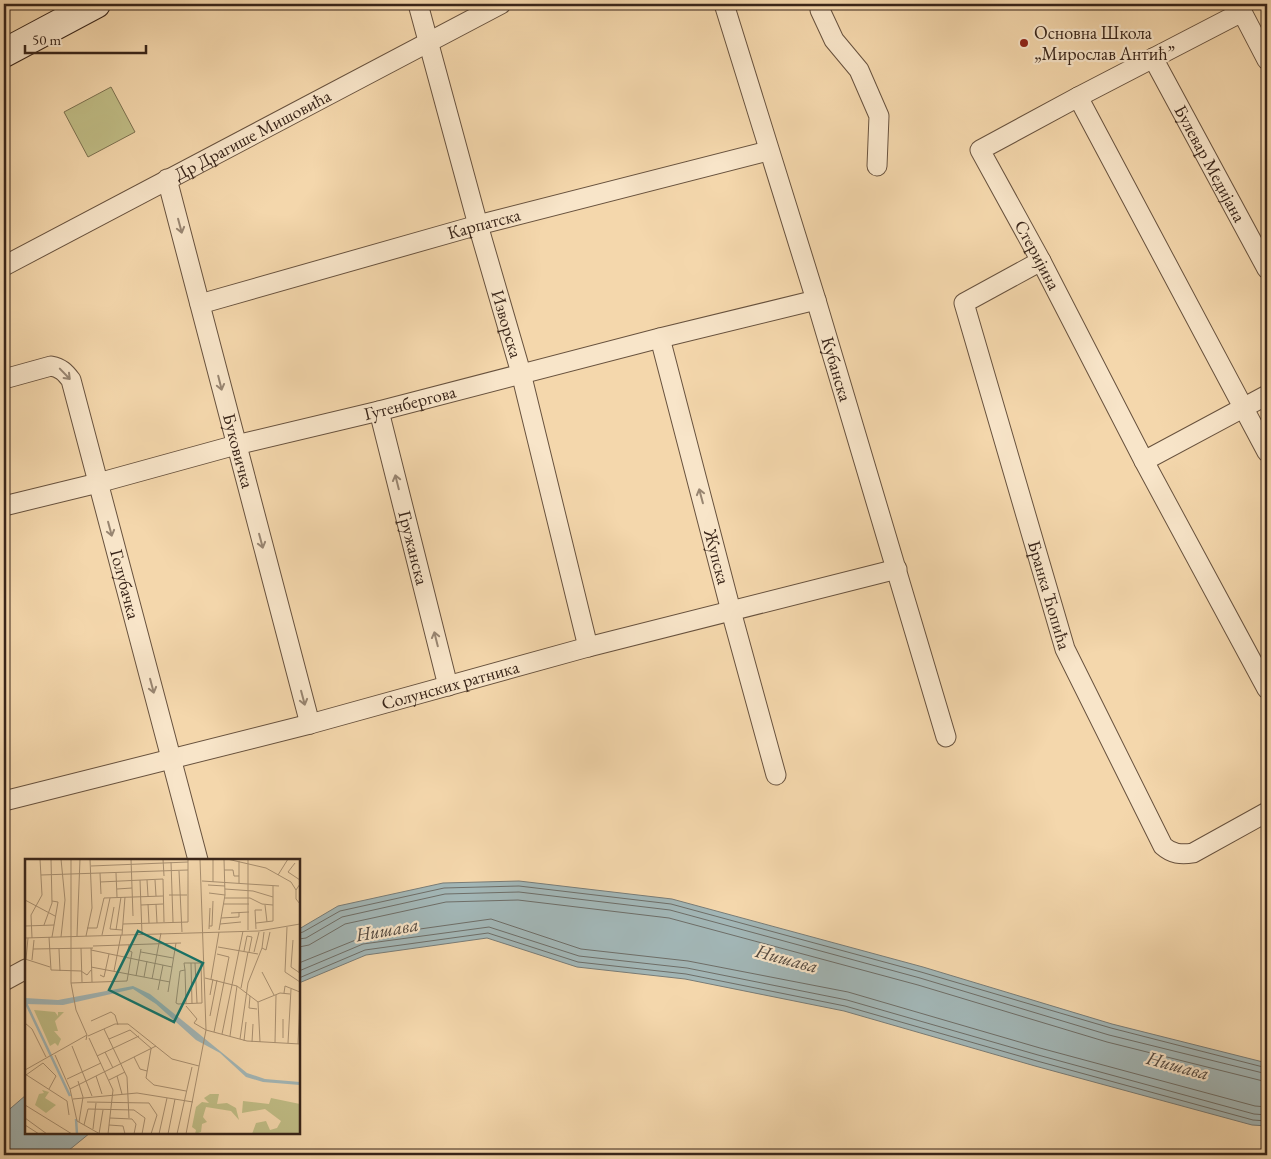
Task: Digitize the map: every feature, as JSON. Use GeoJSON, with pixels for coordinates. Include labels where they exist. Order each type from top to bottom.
{"type":"FeatureCollection","features":[{"type":"Feature","properties":{"kind":"main road"},"geometry":{"type":"LineString","coordinates":[[4,53],[84,7]]}},
{"type":"Feature","properties":{"kind":"street","name":"Изворска"},"geometry":{"type":"LineString","coordinates":[[418,4],[478,225],[521,373],[588,647]]}},
{"type":"Feature","properties":{"kind":"street","name":"Др Драгише Мишовића"},"geometry":{"type":"LineString","coordinates":[[4,266],[501,4]]}},
{"type":"Feature","properties":{"kind":"street","name":"Кубанска"},"geometry":{"type":"LineString","coordinates":[[724,4],[768,151],[816,300],[946,737]]}},
{"type":"Feature","properties":{"kind":"street"},"geometry":{"type":"LineString","coordinates":[[821,4],[820,10],[834,40],[860,70],[879,116],[877,166]]}},
{"type":"Feature","properties":{"kind":"street","name":"Стеријина"},"geometry":{"type":"LineString","coordinates":[[1267,60],[1242,12],[980,150],[1041,261],[1144,461],[1267,689]]}},
{"type":"Feature","properties":{"kind":"street","name":"Булевар Медијана"},"geometry":{"type":"LineString","coordinates":[[1153,58],[1267,270]]}},
{"type":"Feature","properties":{"kind":"street"},"geometry":{"type":"LineString","coordinates":[[1078,97],[1267,452]]}},
{"type":"Feature","properties":{"kind":"street","name":"Карпатска"},"geometry":{"type":"LineString","coordinates":[[200,304],[478,225],[768,151]]}},
{"type":"Feature","properties":{"kind":"street","name":"Буковичка"},"geometry":{"type":"LineString","coordinates":[[167,179],[310,724]]}},
{"type":"Feature","properties":{"kind":"street","name":"Бранка Ћопића"},"geometry":{"type":"LineString","coordinates":[[1041,261],[964,303],[1065,649],[1163,846],[1168,850],[1183,855],[1267,812]]}},
{"type":"Feature","properties":{"kind":"street","name":"Гутенбергова"},"geometry":{"type":"LineString","coordinates":[[4,506],[98,483],[236,445],[379,411],[521,373],[816,300]]}},
{"type":"Feature","properties":{"kind":"street","name":"Жупска"},"geometry":{"type":"LineString","coordinates":[[660,338],[776,775]]}},
{"type":"Feature","properties":{"kind":"street","name":"Голубачка"},"geometry":{"type":"LineString","coordinates":[[4,379],[51,366],[58,367],[71,380],[198,859]]}},
{"type":"Feature","properties":{"kind":"street"},"geometry":{"type":"LineString","coordinates":[[1144,461],[1267,395]]}},
{"type":"Feature","properties":{"kind":"street","name":"Гружанска"},"geometry":{"type":"LineString","coordinates":[[379,411],[448,686]]}},
{"type":"Feature","properties":{"kind":"street","name":"Солунских ратника"},"geometry":{"type":"LineString","coordinates":[[4,801],[310,724],[588,647],[897,569]]}},
{"type":"Feature","properties":{"kind":"street"},"geometry":{"type":"LineString","coordinates":[[4,981],[25,970]]}},
{"type":"Feature","properties":{"kind":"shaded area"},"geometry":{"type":"Polygon","coordinates":[[[111,87],[135,132],[88,157],[64,112],[111,87]]]}},
{"type":"Feature","properties":{"kind":"water","name":"Нишава"},"geometry":{"type":"Polygon","coordinates":[[[519,881],[672,899],[923,967],[1112,1024],[1267,1063],[1267,1126],[1252,1125],[1035,1066],[844,1011],[685,979],[577,967],[487,938],[366,955],[300,983],[300,928],[338,906],[443,883],[519,881]]]}},
{"type":"Feature","properties":{"kind":"water"},"geometry":{"type":"Polygon","coordinates":[[[25,1096],[25,1134],[89,1134],[63,1155],[4,1155],[4,1114],[25,1096]]]}},
{"type":"Feature","properties":{"kind":"place","name":"Основна Школа „Мирослав Антић”"},"geometry":{"type":"Point","coordinates":[1024,43]}}]}
